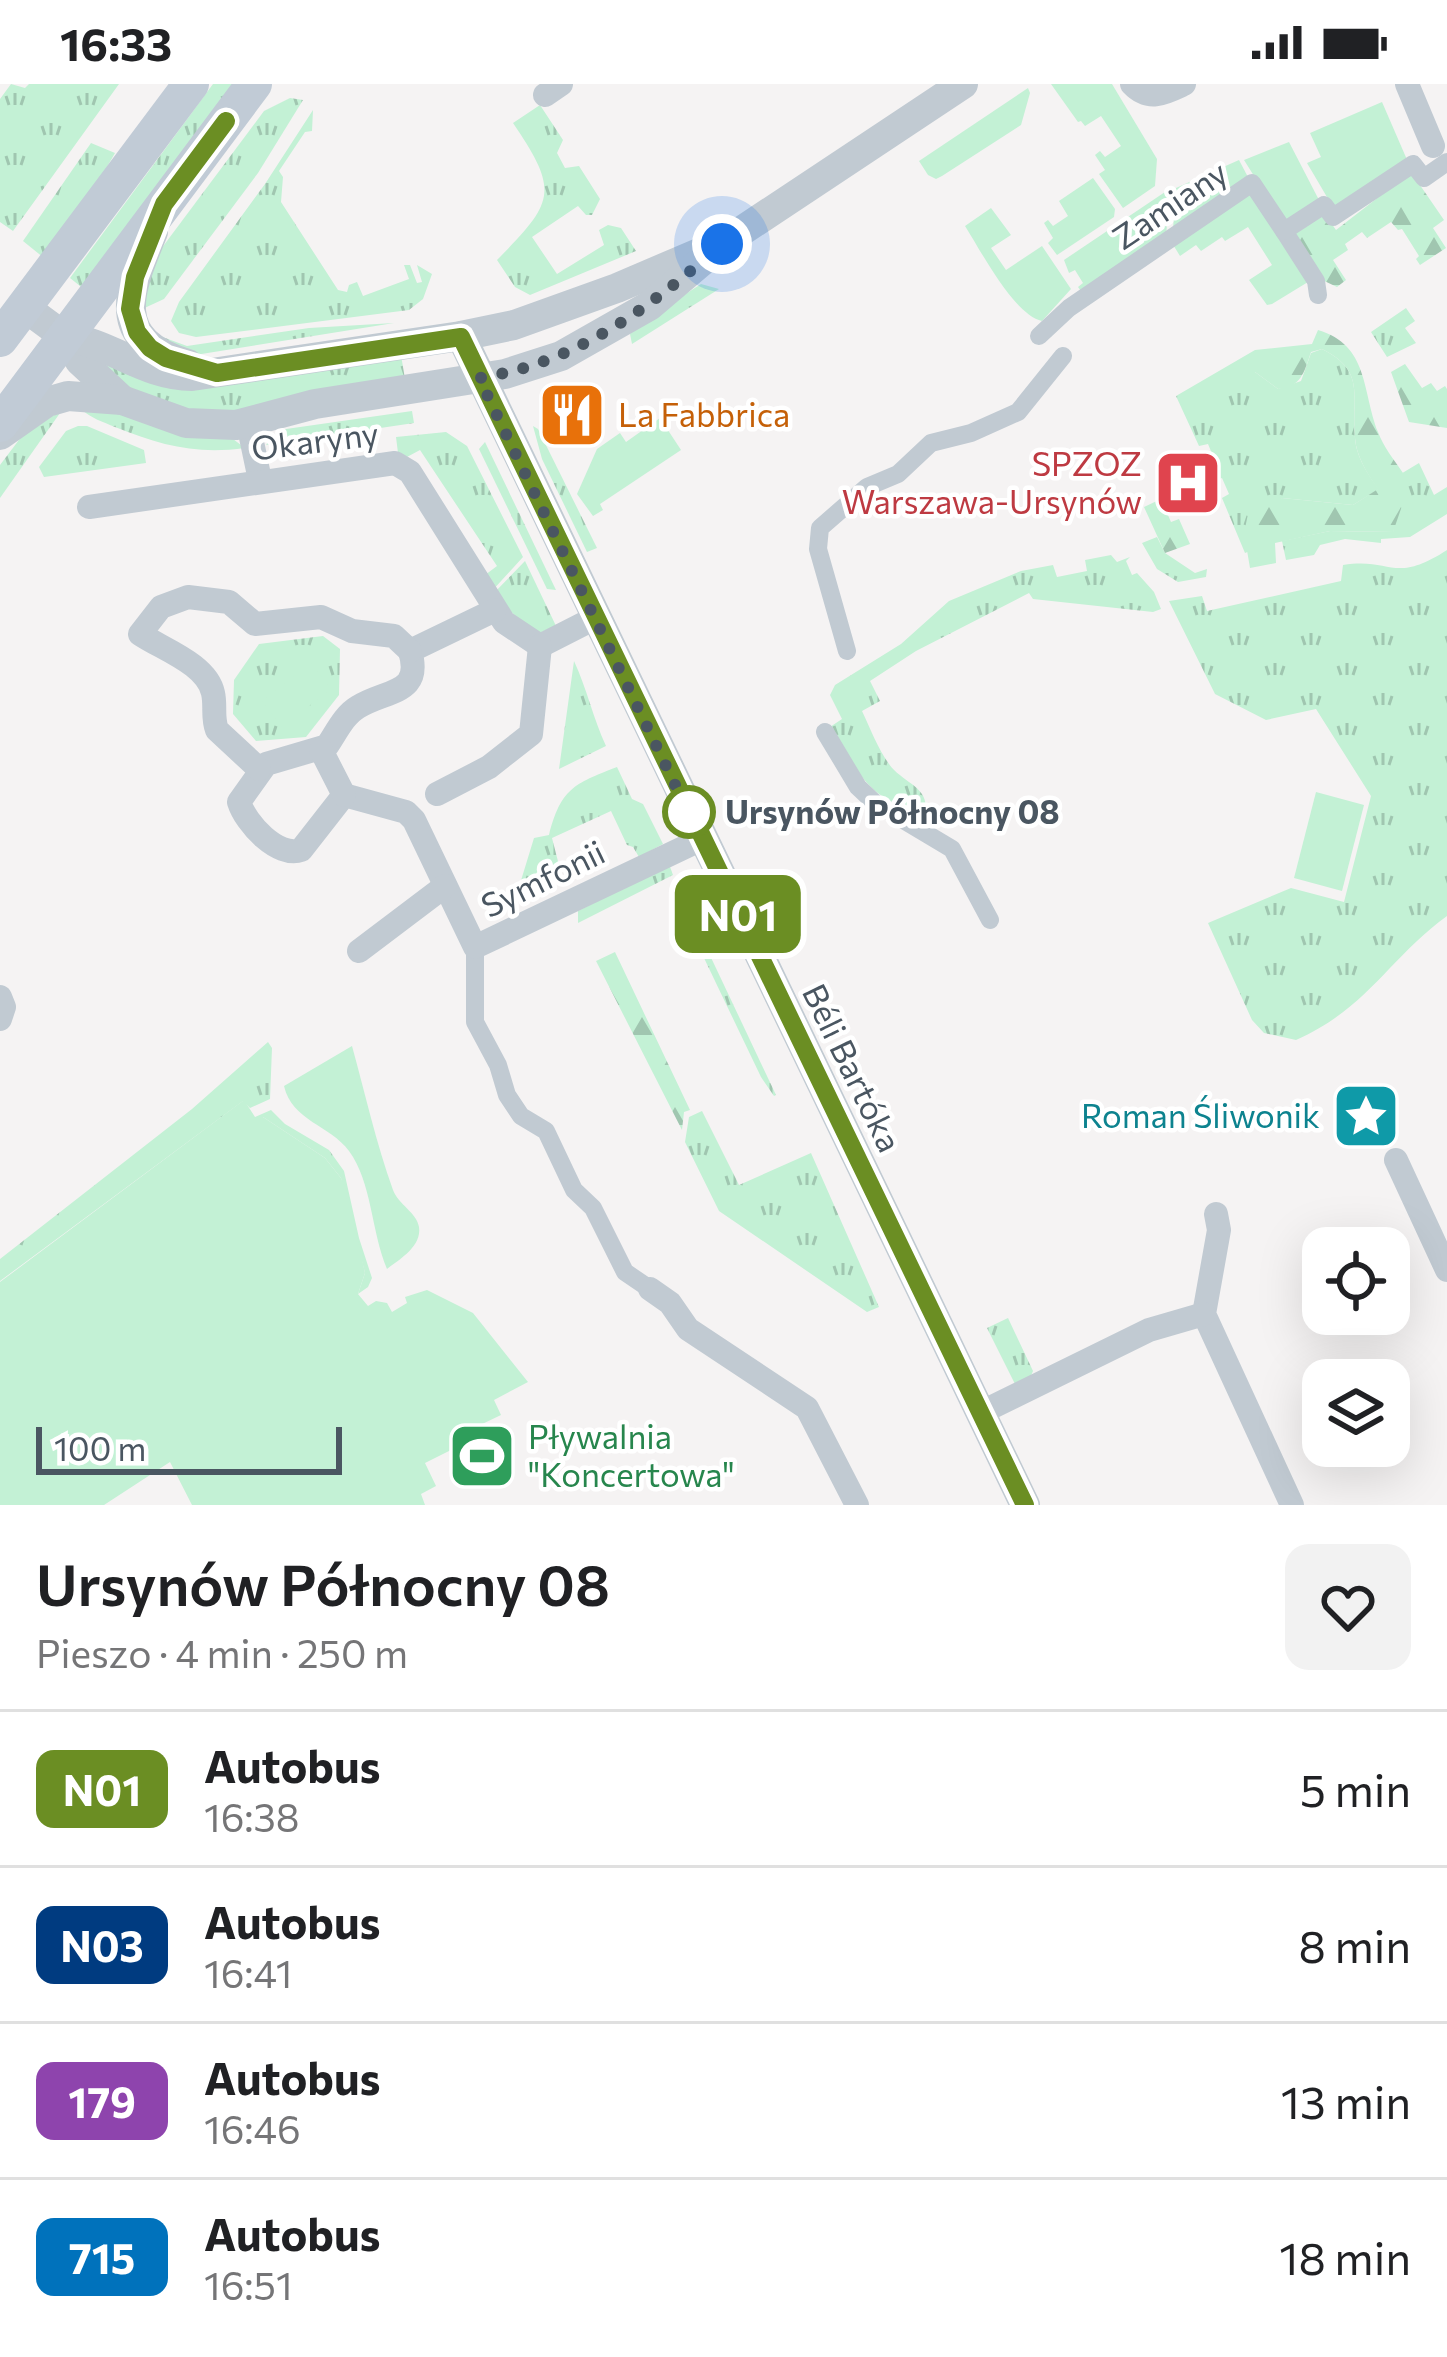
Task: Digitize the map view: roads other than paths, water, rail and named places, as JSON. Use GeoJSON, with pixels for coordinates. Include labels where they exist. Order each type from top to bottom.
{"type":"FeatureCollection","features":[{"type":"Feature","properties":{"kind":"main road"},"geometry":{"type":"LineString","coordinates":[[0,339],[190,84]]}},
{"type":"Feature","properties":{"kind":"main road"},"geometry":{"type":"LineString","coordinates":[[0,424],[254,84]]}},
{"type":"Feature","properties":{"kind":"street"},"geometry":{"type":"LineString","coordinates":[[0,435],[47,402],[75,396],[122,400],[186,423],[248,423],[315,404],[539,364],[608,333],[661,297],[722,244],[963,84]]}},
{"type":"Feature","properties":{"kind":"street"},"geometry":{"type":"LineString","coordinates":[[1132,84],[1153,95],[1184,84]]}},
{"type":"Feature","properties":{"kind":"street"},"geometry":{"type":"LineString","coordinates":[[1318,295],[1316,281],[1284,231],[1324,205],[1333,218],[1413,164],[1424,178],[1441,158],[1408,84]]}},
{"type":"Feature","properties":{"kind":"street","name":"Zamiany"},"geometry":{"type":"LineString","coordinates":[[1039,336],[1069,308],[1252,183],[1284,231]]}},
{"type":"Feature","properties":{"kind":"street"},"geometry":{"type":"LineString","coordinates":[[164,204],[131,288],[132,320],[158,353],[217,373]]}},
{"type":"Feature","properties":{"kind":"street"},"geometry":{"type":"LineString","coordinates":[[65,338],[94,342],[160,373],[217,373],[461,337],[562,310],[722,244]]}},
{"type":"Feature","properties":{"kind":"street"},"geometry":{"type":"LineString","coordinates":[[23,306],[65,338],[80,361],[122,400]]}},
{"type":"Feature","properties":{"kind":"street","name":"Béli Bartóka"},"geometry":{"type":"LineString","coordinates":[[461,337],[1025,1505]]}},
{"type":"Feature","properties":{"kind":"street"},"geometry":{"type":"LineString","coordinates":[[847,651],[818,549],[820,528],[867,487],[898,474],[931,443],[971,433],[1018,412],[1063,356]]}},
{"type":"Feature","properties":{"kind":"street"},"geometry":{"type":"LineString","coordinates":[[248,423],[260,480]]}},
{"type":"Feature","properties":{"kind":"street","name":"Okaryny"},"geometry":{"type":"LineString","coordinates":[[89,507],[389,462],[404,466],[495,610],[516,632],[540,646]]}},
{"type":"Feature","properties":{"kind":"street"},"geometry":{"type":"LineString","coordinates":[[259,769],[217,730],[214,697],[205,676],[140,634],[161,607],[179,598],[196,597],[229,602],[255,624],[321,617],[352,631],[394,636],[410,651],[415,672],[409,684],[351,712],[321,750],[272,761],[259,769],[239,802],[283,853],[301,850],[344,795]]}},
{"type":"Feature","properties":{"kind":"street"},"geometry":{"type":"LineString","coordinates":[[410,651],[495,610]]}},
{"type":"Feature","properties":{"kind":"street"},"geometry":{"type":"LineString","coordinates":[[437,794],[489,767],[531,734],[540,646],[595,618]]}},
{"type":"Feature","properties":{"kind":"street"},"geometry":{"type":"LineString","coordinates":[[825,732],[858,787],[874,803],[952,849],[990,920]]}},
{"type":"Feature","properties":{"kind":"street"},"geometry":{"type":"LineString","coordinates":[[321,750],[344,795],[406,812],[414,820],[475,947]]}},
{"type":"Feature","properties":{"kind":"street","name":"Symfonii"},"geometry":{"type":"LineString","coordinates":[[650,1289],[625,1272],[546,1131],[516,1112],[498,1064],[477,1028],[475,947],[702,839]]}},
{"type":"Feature","properties":{"kind":"street"},"geometry":{"type":"LineString","coordinates":[[359,950],[445,886]]}},
{"type":"Feature","properties":{"kind":"street"},"geometry":{"type":"LineString","coordinates":[[0,997],[4,1007],[0,1019]]}},
{"type":"Feature","properties":{"kind":"street"},"geometry":{"type":"LineString","coordinates":[[1396,1160],[1447,1270]]}},
{"type":"Feature","properties":{"kind":"street"},"geometry":{"type":"LineString","coordinates":[[1216,1214],[1219,1230],[1204,1314],[1292,1505]]}},
{"type":"Feature","properties":{"kind":"street"},"geometry":{"type":"LineString","coordinates":[[650,1289],[670,1303],[688,1329],[807,1408],[857,1505]]}},
{"type":"Feature","properties":{"kind":"street"},"geometry":{"type":"LineString","coordinates":[[980,1413],[1168,1322],[1204,1314]]}},
{"type":"Feature","properties":{"kind":"place","name":"La Fabbrica"},"geometry":{"type":"Point","coordinates":[572,415]}},
{"type":"Feature","properties":{"kind":"place","name":"SPZOZ Warszawa-Ursynów"},"geometry":{"type":"Point","coordinates":[1188,483]}},
{"type":"Feature","properties":{"kind":"place","name":"Ursynów Północny 08"},"geometry":{"type":"Point","coordinates":[689,812]}},
{"type":"Feature","properties":{"kind":"place","name":"Roman Śliwonik"},"geometry":{"type":"Point","coordinates":[1366,1116]}},
{"type":"Feature","properties":{"kind":"place","name":"Pływalnia \"Koncertowa\""},"geometry":{"type":"Point","coordinates":[482,1456]}}]}
